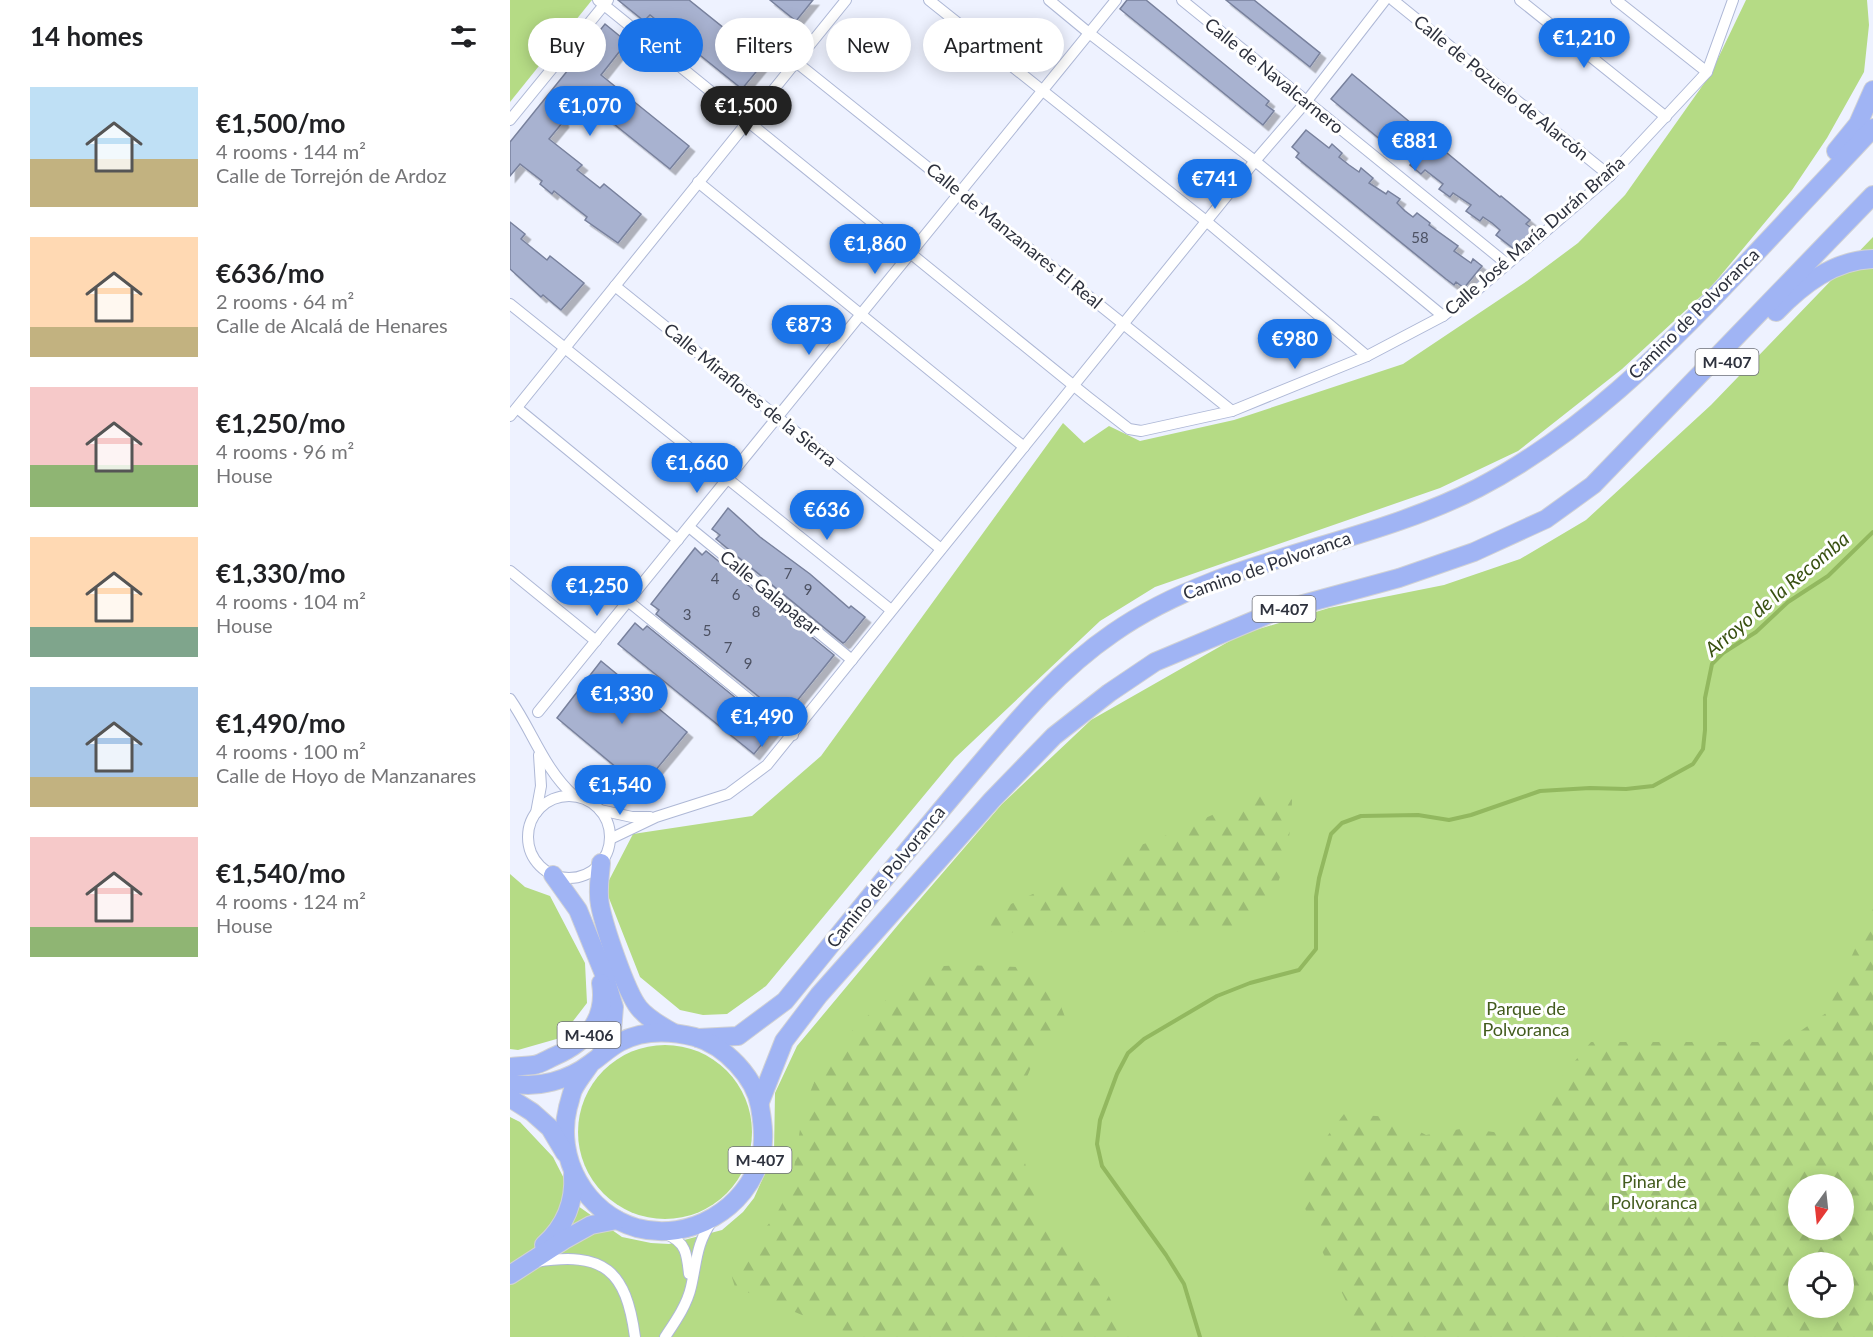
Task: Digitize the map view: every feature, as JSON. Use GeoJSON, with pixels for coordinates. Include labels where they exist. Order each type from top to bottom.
{"type":"FeatureCollection","features":[{"type":"Feature","properties":{"kind":"highway","name":"M-407"},"geometry":{"type":"LineString","coordinates":[[1793,214],[1808,185],[1858,124],[1873,90]]}},
{"type":"Feature","properties":{"kind":"highway","name":"Camino de Polvoranca"},"geometry":{"type":"LineString","coordinates":[[698,1038],[738,1036],[785,1001],[1001,739],[1070,664],[1115,631],[1160,603],[1231,574],[1402,520],[1476,489],[1522,463],[1604,404],[1698,315],[1873,128]]}},
{"type":"Feature","properties":{"kind":"highway","name":"Camino de Polvoranca"},"geometry":{"type":"LineString","coordinates":[[760,1102],[784,1041],[819,995],[992,800],[1054,736],[1109,693],[1155,662],[1274,612],[1399,578],[1474,552],[1546,519],[1593,485],[1873,195]]}},
{"type":"Feature","properties":{"kind":"highway","name":"M-407"},"geometry":{"type":"LineString","coordinates":[[1593,485],[1634,461],[1750,338],[1803,287],[1838,266],[1873,259]]}},
{"type":"Feature","properties":{"kind":"highway"},"geometry":{"type":"LineString","coordinates":[[601,863],[600,904],[627,987],[638,1007],[652,1021],[672,1032]]}},
{"type":"Feature","properties":{"kind":"highway"},"geometry":{"type":"LineString","coordinates":[[553,875],[578,910],[614,1007],[612,1031],[596,1059]]}},
{"type":"Feature","properties":{"kind":"highway","name":"M-406"},"geometry":{"type":"LineString","coordinates":[[510,1067],[536,1065],[563,1052],[588,1035],[599,1015],[602,993],[595,951]]}},
{"type":"Feature","properties":{"kind":"highway","name":"M-407"},"geometry":{"type":"LineString","coordinates":[[672,1032],[698,1038],[725,1053],[746,1075],[760,1102],[764,1129],[761,1155],[751,1180],[735,1202],[714,1218],[686,1229],[657,1231],[636,1228],[617,1220],[599,1208],[584,1192],[573,1173],[567,1156],[564,1123],[573,1091],[596,1059],[622,1041],[646,1033],[672,1032]]}},
{"type":"Feature","properties":{"kind":"highway","name":"M-406"},"geometry":{"type":"LineString","coordinates":[[510,1083],[518,1085],[550,1083],[570,1076],[596,1059]]}},
{"type":"Feature","properties":{"kind":"highway"},"geometry":{"type":"LineString","coordinates":[[510,1098],[532,1112],[550,1128],[567,1156]]}},
{"type":"Feature","properties":{"kind":"highway","name":"M-407"},"geometry":{"type":"LineString","coordinates":[[517,1270],[553,1236],[561,1225],[572,1201],[573,1173]]}},
{"type":"Feature","properties":{"kind":"highway"},"geometry":{"type":"LineString","coordinates":[[517,1270],[591,1225],[617,1220]]}},
{"type":"Feature","properties":{"kind":"street"},"geometry":{"type":"LineString","coordinates":[[814,40],[846,0]]}},
{"type":"Feature","properties":{"kind":"street"},"geometry":{"type":"LineString","coordinates":[[929,0],[1206,221],[1367,356]]}},
{"type":"Feature","properties":{"kind":"street"},"geometry":{"type":"LineString","coordinates":[[1049,0],[1255,161],[1443,316]]}},
{"type":"Feature","properties":{"kind":"street"},"geometry":{"type":"LineString","coordinates":[[538,712],[1116,0]]}},
{"type":"Feature","properties":{"kind":"street","name":"Calle de Navalcarnero"},"geometry":{"type":"LineString","coordinates":[[1182,0],[1507,264]]}},
{"type":"Feature","properties":{"kind":"street"},"geometry":{"type":"LineString","coordinates":[[610,839],[656,817],[728,794],[767,765],[1206,221],[1306,102],[1385,0]]}},
{"type":"Feature","properties":{"kind":"street","name":"Calle de Pozuelo de Alarcón"},"geometry":{"type":"LineString","coordinates":[[1393,0],[1610,176]]}},
{"type":"Feature","properties":{"kind":"street"},"geometry":{"type":"LineString","coordinates":[[1520,0],[1666,117]]}},
{"type":"Feature","properties":{"kind":"street"},"geometry":{"type":"LineString","coordinates":[[1616,0],[1707,72]]}},
{"type":"Feature","properties":{"kind":"street","name":"Calle José María Durán Braña"},"geometry":{"type":"LineString","coordinates":[[603,1],[1074,386],[1132,430],[1145,431],[1232,411],[1367,356],[1443,316],[1476,291],[1610,176],[1666,117],[1707,72],[1733,0]]}},
{"type":"Feature","properties":{"kind":"street"},"geometry":{"type":"LineString","coordinates":[[510,120],[603,1]]}},
{"type":"Feature","properties":{"kind":"street"},"geometry":{"type":"LineString","coordinates":[[678,540],[513,412],[788,72]]}},
{"type":"Feature","properties":{"kind":"street","name":"Calle de Manzanares El Real"},"geometry":{"type":"LineString","coordinates":[[808,72],[1232,411]]}},
{"type":"Feature","properties":{"kind":"street"},"geometry":{"type":"LineString","coordinates":[[698,182],[1024,447]]}},
{"type":"Feature","properties":{"kind":"street","name":"Calle Miraflores de la Sierra"},"geometry":{"type":"LineString","coordinates":[[615,286],[941,549]]}},
{"type":"Feature","properties":{"kind":"street"},"geometry":{"type":"LineString","coordinates":[[512,308],[891,610]]}},
{"type":"Feature","properties":{"kind":"street","name":"Calle Galapagar"},"geometry":{"type":"LineString","coordinates":[[689,526],[852,660]]}},
{"type":"Feature","properties":{"kind":"street"},"geometry":{"type":"LineString","coordinates":[[510,572],[596,641]]}},
{"type":"Feature","properties":{"kind":"street"},"geometry":{"type":"LineString","coordinates":[[628,601],[793,735]]}},
{"type":"Feature","properties":{"kind":"street"},"geometry":{"type":"LineString","coordinates":[[510,699],[532,735],[559,783],[574,796],[593,803],[606,819],[610,839],[608,852],[591,872],[579,877],[566,878],[553,875],[534,859],[529,848],[530,824],[536,813],[541,786],[541,761],[532,735]]}},
{"type":"Feature","properties":{"kind":"street"},"geometry":{"type":"LineString","coordinates":[[536,813],[553,799],[574,796]]}},
{"type":"Feature","properties":{"kind":"street"},"geometry":{"type":"LineString","coordinates":[[600,810],[632,817],[656,817]]}},
{"type":"Feature","properties":{"kind":"street"},"geometry":{"type":"LineString","coordinates":[[665,1337],[691,1289],[697,1250],[714,1218]]}},
{"type":"Feature","properties":{"kind":"street"},"geometry":{"type":"LineString","coordinates":[[657,1231],[677,1238],[686,1250],[691,1289]]}},
{"type":"Feature","properties":{"kind":"street"},"geometry":{"type":"LineString","coordinates":[[517,1270],[578,1258],[607,1268],[618,1279],[625,1293],[635,1337]]}},
{"type":"Feature","properties":{"kind":"green space"},"geometry":{"type":"Polygon","coordinates":[[[510,0],[592,0],[578,18],[528,18],[528,72],[534,72],[510,102],[510,0]]]}},
{"type":"Feature","properties":{"kind":"green space"},"geometry":{"type":"Polygon","coordinates":[[[1746,0],[1867,0],[1869,25],[1864,72],[1827,138],[1792,190],[1711,287],[1622,369],[1518,451],[1440,488],[1155,587],[1100,621],[955,758],[766,986],[727,1014],[703,1015],[680,1010],[640,977],[605,888],[633,834],[752,816],[821,756],[1063,423],[1084,443],[1109,426],[1140,441],[1234,420],[1403,364],[1527,281],[1578,243],[1625,195],[1710,75],[1746,0]]]}},
{"type":"Feature","properties":{"kind":"green space","name":"Parque de Polvoranca"},"geometry":{"type":"Polygon","coordinates":[[[1873,237],[1873,1337],[510,1337],[510,1117],[520,1122],[553,1157],[578,1206],[622,1237],[669,1244],[722,1230],[743,1212],[754,1198],[774,1153],[775,1093],[797,1046],[1002,804],[1091,720],[1242,634],[1329,608],[1444,585],[1520,559],[1586,520],[1711,405],[1873,237]]]}},
{"type":"Feature","properties":{"kind":"green space"},"geometry":{"type":"Polygon","coordinates":[[[1287,793],[1292,800],[1289,839],[1284,864],[1270,901],[1251,928],[1169,932],[1026,931],[992,934],[988,928],[998,910],[1046,888],[1091,882],[1108,874],[1118,852],[1153,841],[1260,794],[1287,793]]]}},
{"type":"Feature","properties":{"kind":"green space"},"geometry":{"type":"Polygon","coordinates":[[[510,874],[525,887],[550,896],[585,963],[587,1003],[560,1038],[518,1050],[510,1049],[510,874]]]}},
{"type":"Feature","properties":{"kind":"green space","name":"Pinar de Polvoranca"},"geometry":{"type":"Polygon","coordinates":[[[1873,909],[1873,1337],[1363,1337],[1314,1234],[1295,1179],[1344,1114],[1392,1117],[1426,1135],[1466,1128],[1500,1133],[1518,1128],[1591,1042],[1785,1042],[1826,1013],[1873,909]]]}},
{"type":"Feature","properties":{"kind":"green space"},"geometry":{"type":"Polygon","coordinates":[[[964,965],[1021,967],[1055,991],[1067,1022],[1058,1041],[1037,1053],[1024,1084],[1019,1143],[1042,1220],[1104,1287],[1130,1337],[862,1337],[826,1325],[735,1287],[730,1271],[776,1215],[791,1187],[803,1110],[819,1070],[857,1025],[924,967],[964,965]]]}},
{"type":"Feature","properties":{"kind":"green space"},"geometry":{"type":"Polygon","coordinates":[[[665,1045],[698,1052],[713,1060],[726,1071],[737,1084],[745,1099],[752,1132],[745,1165],[737,1180],[726,1193],[713,1204],[698,1212],[665,1219],[632,1212],[617,1204],[604,1193],[593,1180],[585,1165],[578,1132],[585,1099],[593,1084],[604,1071],[617,1060],[632,1052],[665,1045]]]}},
{"type":"Feature","properties":{"kind":"building"},"geometry":{"type":"Polygon","coordinates":[[[618,0],[689,0],[715,21],[715,67],[703,58],[703,18],[654,18],[650,15],[647,18],[640,18],[618,0]]]}},
{"type":"Feature","properties":{"kind":"building"},"geometry":{"type":"Polygon","coordinates":[[[770,0],[813,0],[798,18],[792,18],[770,0]]]}},
{"type":"Feature","properties":{"kind":"building"},"geometry":{"type":"Polygon","coordinates":[[[1127,0],[1146,0],[1269,101],[1266,105],[1274,111],[1263,125],[1120,9],[1127,0]]]}},
{"type":"Feature","properties":{"kind":"building"},"geometry":{"type":"Polygon","coordinates":[[[1226,0],[1254,0],[1320,53],[1310,67],[1226,0]]]}},
{"type":"Feature","properties":{"kind":"building"},"geometry":{"type":"Polygon","coordinates":[[[606,25],[618,35],[618,53],[606,69],[606,25]]]}},
{"type":"Feature","properties":{"kind":"building"},"geometry":{"type":"Polygon","coordinates":[[[566,72],[603,72],[601,75],[689,146],[670,169],[579,96],[562,117],[563,122],[549,139],[582,165],[577,170],[600,188],[604,184],[641,214],[618,243],[585,220],[587,217],[554,191],[552,194],[540,184],[542,181],[520,164],[510,176],[510,142],[566,72]]]}},
{"type":"Feature","properties":{"kind":"building"},"geometry":{"type":"Polygon","coordinates":[[[721,72],[756,72],[742,89],[721,72]]]}},
{"type":"Feature","properties":{"kind":"building"},"geometry":{"type":"Polygon","coordinates":[[[1352,74],[1530,220],[1526,224],[1533,229],[1523,241],[1514,249],[1496,235],[1500,230],[1492,223],[1483,217],[1480,221],[1466,211],[1471,205],[1453,193],[1450,197],[1439,189],[1443,184],[1425,170],[1421,174],[1410,165],[1413,160],[1406,153],[1396,146],[1393,150],[1331,99],[1352,74]]]}},
{"type":"Feature","properties":{"kind":"building"},"geometry":{"type":"Polygon","coordinates":[[[1306,130],[1329,148],[1332,144],[1342,153],[1339,157],[1359,172],[1361,168],[1373,178],[1369,183],[1386,194],[1388,191],[1400,199],[1397,203],[1413,217],[1417,213],[1430,223],[1429,225],[1458,246],[1454,251],[1471,263],[1473,259],[1482,266],[1464,288],[1446,279],[1296,157],[1299,153],[1292,147],[1306,130]]]}},
{"type":"Feature","properties":{"kind":"building"},"geometry":{"type":"Polygon","coordinates":[[[510,222],[525,234],[521,239],[547,260],[550,256],[584,283],[561,310],[543,295],[541,297],[510,269],[510,222]]]}},
{"type":"Feature","properties":{"kind":"building"},"geometry":{"type":"Polygon","coordinates":[[[728,508],[760,537],[810,574],[849,608],[851,606],[865,617],[845,642],[843,643],[716,539],[720,535],[712,529],[728,508]]]}},
{"type":"Feature","properties":{"kind":"building"},"geometry":{"type":"Polygon","coordinates":[[[695,548],[702,555],[706,551],[834,655],[784,717],[656,614],[659,610],[651,604],[695,548]]]}},
{"type":"Feature","properties":{"kind":"building"},"geometry":{"type":"Polygon","coordinates":[[[635,623],[643,630],[647,626],[774,729],[754,754],[618,644],[635,623]]]}},
{"type":"Feature","properties":{"kind":"building"},"geometry":{"type":"Polygon","coordinates":[[[601,661],[687,732],[641,788],[557,718],[601,661]]]}},
{"type":"Feature","properties":{"kind":"waterway","name":"Arroyo de la Recomba"},"geometry":{"type":"LineString","coordinates":[[1200,1337],[1184,1284],[1102,1166],[1097,1144],[1100,1120],[1117,1074],[1128,1053],[1144,1039],[1217,996],[1250,983],[1299,970],[1316,949],[1316,897],[1319,878],[1331,834],[1342,823],[1361,816],[1418,815],[1449,820],[1471,815],[1540,791],[1590,788],[1626,789],[1653,786],[1693,764],[1703,749],[1705,698],[1712,664],[1723,653],[1756,632],[1788,602],[1828,576],[1873,532]]}}]}
